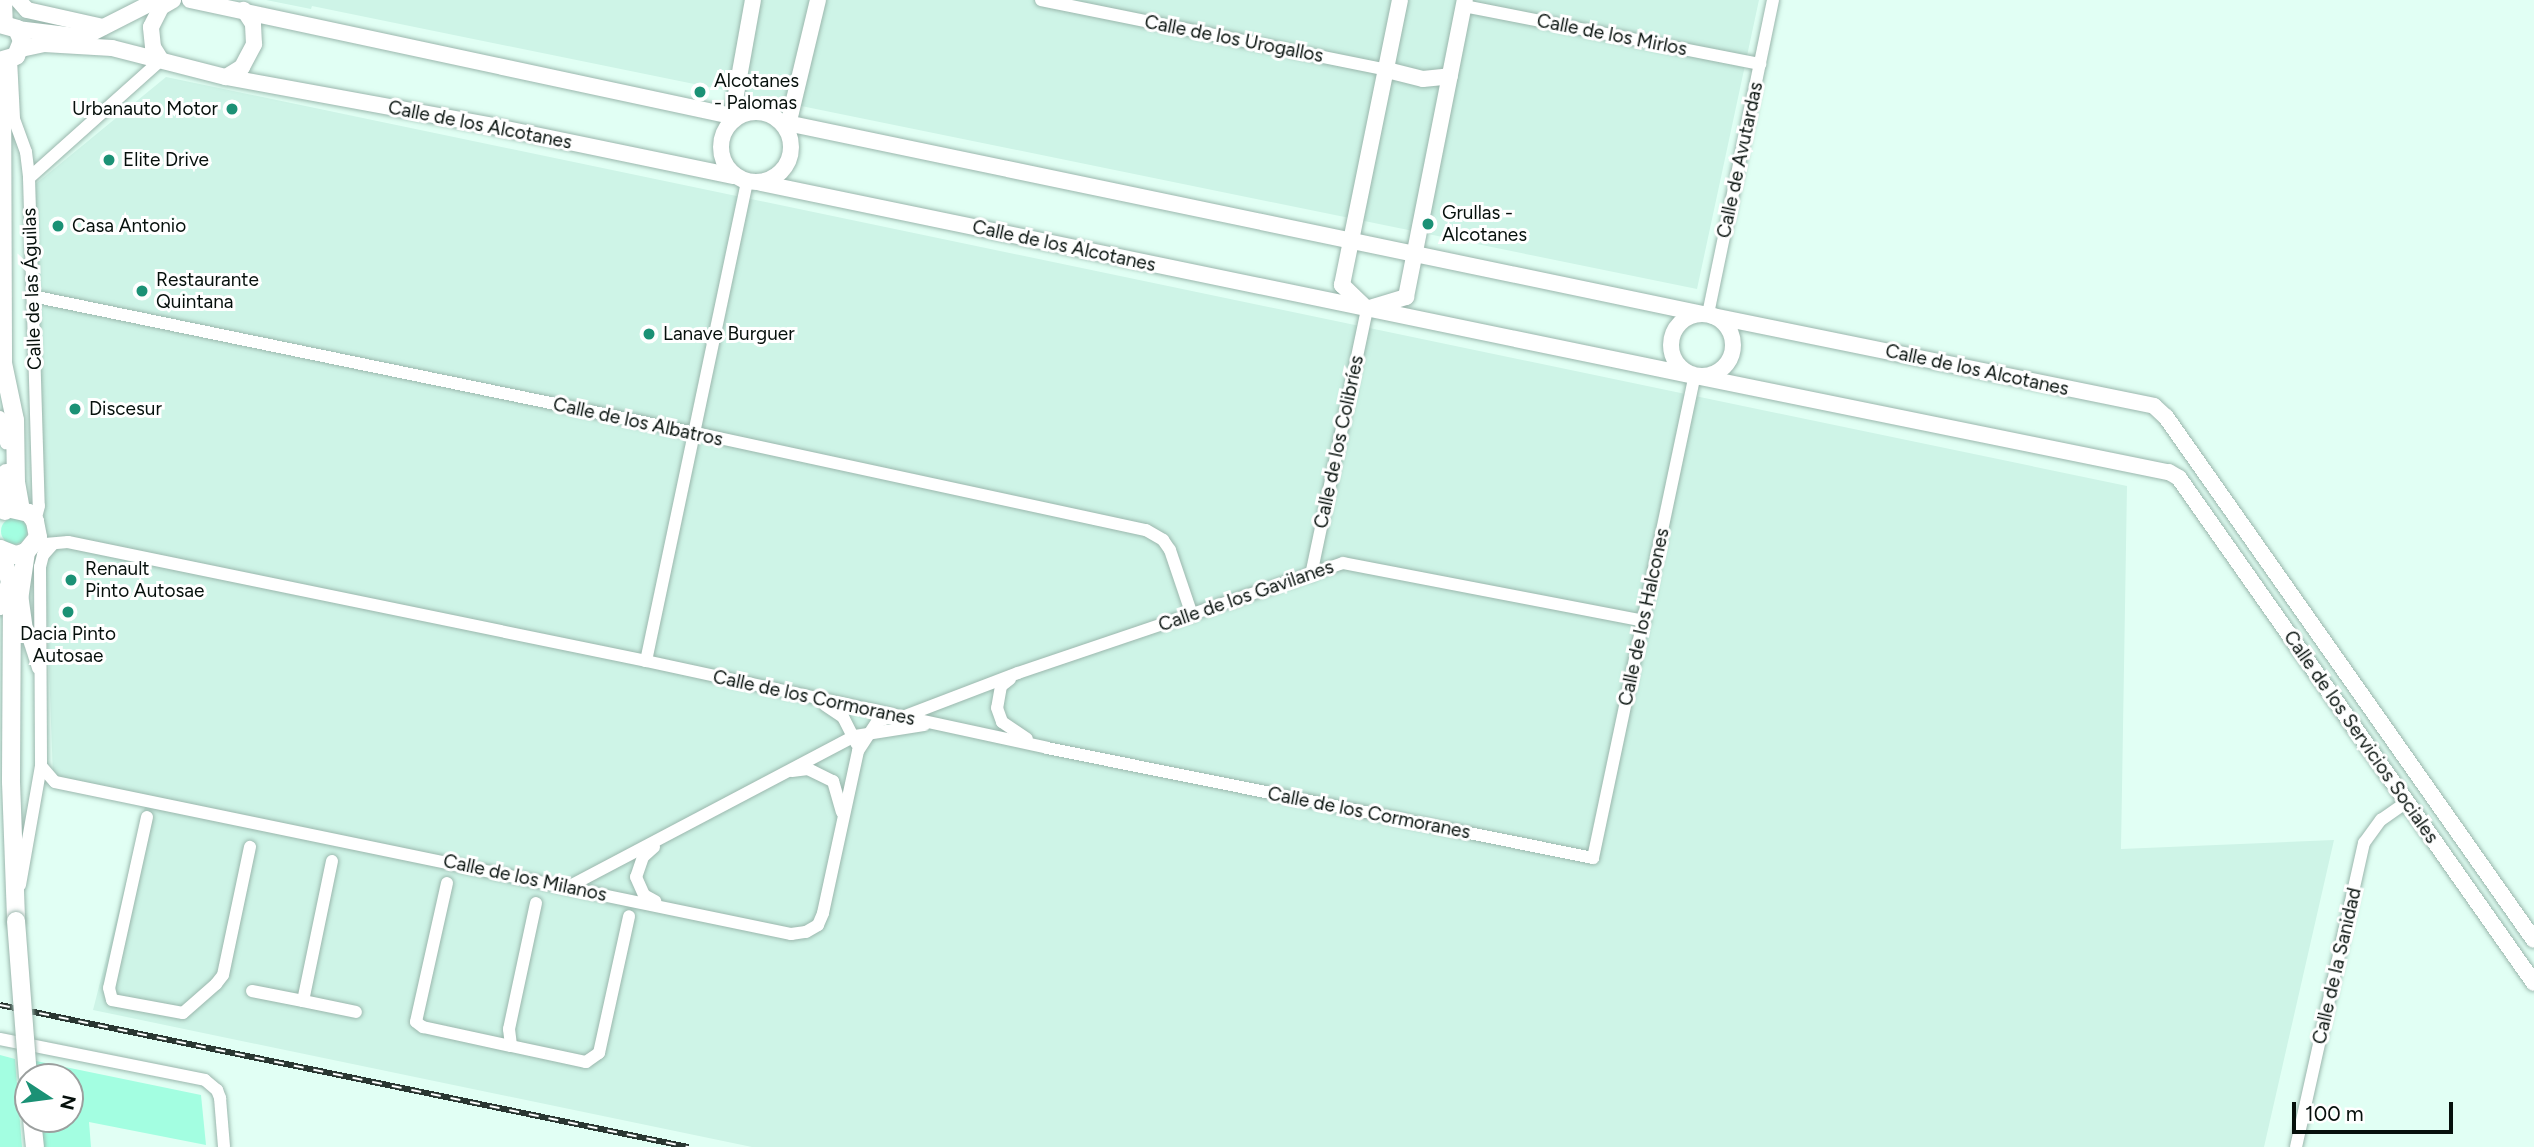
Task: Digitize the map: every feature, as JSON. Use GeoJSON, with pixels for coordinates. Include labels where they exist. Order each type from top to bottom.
{"type":"FeatureCollection","features":[{"type":"Feature","properties":{"kind":"main road"},"geometry":{"type":"LineString","coordinates":[[3,0],[7,26],[22,41],[9,58],[3,439],[15,514],[38,537],[30,548],[13,631]]}},
{"type":"Feature","properties":{"kind":"main road"},"geometry":{"type":"LineString","coordinates":[[3,363],[15,420],[15,514]]}},
{"type":"Feature","properties":{"kind":"main road"},"geometry":{"type":"LineString","coordinates":[[0,549],[16,555],[30,548]]}},
{"type":"Feature","properties":{"kind":"main road"},"geometry":{"type":"LineString","coordinates":[[0,549],[8,571],[13,631],[11,770],[16,915],[28,1063]]}},
{"type":"Feature","properties":{"kind":"street"},"geometry":{"type":"LineString","coordinates":[[18,0],[27,10],[103,27]]}},
{"type":"Feature","properties":{"kind":"street"},"geometry":{"type":"LineString","coordinates":[[7,26],[84,37],[157,0]]}},
{"type":"Feature","properties":{"kind":"street"},"geometry":{"type":"LineString","coordinates":[[29,178],[161,60],[153,47],[151,27],[161,7],[173,0]]}},
{"type":"Feature","properties":{"kind":"street"},"geometry":{"type":"LineString","coordinates":[[190,0],[234,5],[733,118],[750,111],[764,112],[786,125]]}},
{"type":"Feature","properties":{"kind":"street"},"geometry":{"type":"LineString","coordinates":[[753,0],[733,118],[721,139],[720,153],[725,166],[747,180],[774,178],[784,169],[790,156],[791,142],[786,125],[818,0]]}},
{"type":"Feature","properties":{"kind":"street","name":"Calle de los Urogallos"},"geometry":{"type":"LineString","coordinates":[[1041,0],[1387,70]]}},
{"type":"Feature","properties":{"kind":"street"},"geometry":{"type":"LineString","coordinates":[[1367,309],[1342,285],[1401,0]]}},
{"type":"Feature","properties":{"kind":"street","name":"Calle de Avutardas"},"geometry":{"type":"LineString","coordinates":[[1708,314],[1772,2]]}},
{"type":"Feature","properties":{"kind":"street"},"geometry":{"type":"LineString","coordinates":[[1415,253],[1465,3]]}},
{"type":"Feature","properties":{"kind":"street","name":"Calle de los Mirlos"},"geometry":{"type":"LineString","coordinates":[[1465,3],[1760,64]]}},
{"type":"Feature","properties":{"kind":"street"},"geometry":{"type":"LineString","coordinates":[[226,77],[242,67],[254,44],[253,24],[234,5]]}},
{"type":"Feature","properties":{"kind":"street","name":"Calle de los Alcotanes"},"geometry":{"type":"LineString","coordinates":[[9,58],[44,44],[112,48],[226,77],[747,180],[2169,472],[2179,478],[2188,491]]}},
{"type":"Feature","properties":{"kind":"street","name":"Calle de las Águilas"},"geometry":{"type":"LineString","coordinates":[[9,58],[14,119],[26,152],[29,178],[39,506],[15,514]]}},
{"type":"Feature","properties":{"kind":"street"},"geometry":{"type":"LineString","coordinates":[[1387,70],[1423,79],[1450,76]]}},
{"type":"Feature","properties":{"kind":"street","name":"Calle de los Alcotanes"},"geometry":{"type":"LineString","coordinates":[[786,125],[2154,406],[2166,417],[2208,477]]}},
{"type":"Feature","properties":{"kind":"street"},"geometry":{"type":"LineString","coordinates":[[646,661],[747,180]]}},
{"type":"Feature","properties":{"kind":"street","name":"Calle de los Alcotanes"},"geometry":{"type":"LineString","coordinates":[[1367,309],[1406,297],[1415,253]]}},
{"type":"Feature","properties":{"kind":"street","name":"Calle de los Albatros"},"geometry":{"type":"LineString","coordinates":[[32,296],[696,433],[1146,530],[1163,540],[1170,551],[1192,615]]}},
{"type":"Feature","properties":{"kind":"street","name":"Calle de los Colibríes"},"geometry":{"type":"LineString","coordinates":[[1311,575],[1367,309]]}},
{"type":"Feature","properties":{"kind":"street"},"geometry":{"type":"LineString","coordinates":[[1693,314],[1708,314],[1728,328],[1733,346],[1726,365],[1710,376],[1695,376],[1675,362],[1670,343],[1677,325],[1693,314]]}},
{"type":"Feature","properties":{"kind":"street","name":"Calle de los Halcones"},"geometry":{"type":"LineString","coordinates":[[1593,858],[1695,376]]}},
{"type":"Feature","properties":{"kind":"street"},"geometry":{"type":"LineString","coordinates":[[0,417],[3,439]]}},
{"type":"Feature","properties":{"kind":"street","name":"Calle de los Servicios Sociales"},"geometry":{"type":"LineString","coordinates":[[2208,477],[2534,940]]}},
{"type":"Feature","properties":{"kind":"street","name":"Calle de los Servicios Sociales"},"geometry":{"type":"LineString","coordinates":[[2188,491],[2534,983]]}},
{"type":"Feature","properties":{"kind":"street"},"geometry":{"type":"LineString","coordinates":[[16,915],[41,766],[40,567],[43,555],[53,544]]}},
{"type":"Feature","properties":{"kind":"street","name":"Calle de los Cormoranes"},"geometry":{"type":"LineString","coordinates":[[30,548],[53,544],[82,545],[646,661],[900,718],[1593,858]]}},
{"type":"Feature","properties":{"kind":"street","name":"Calle de los Gavilanes"},"geometry":{"type":"LineString","coordinates":[[570,886],[861,735],[877,722],[900,718],[1018,673],[1343,563],[1644,621]]}},
{"type":"Feature","properties":{"kind":"street"},"geometry":{"type":"LineString","coordinates":[[0,609],[8,571]]}},
{"type":"Feature","properties":{"kind":"street"},"geometry":{"type":"LineString","coordinates":[[21,587],[28,638],[41,678]]}},
{"type":"Feature","properties":{"kind":"street"},"geometry":{"type":"LineString","coordinates":[[1018,673],[1001,686],[998,695],[997,708],[1002,722],[1012,732],[1046,748]]}},
{"type":"Feature","properties":{"kind":"street"},"geometry":{"type":"LineString","coordinates":[[818,701],[843,717],[861,735]]}},
{"type":"Feature","properties":{"kind":"street","name":"Calle de los Gavilanes"},"geometry":{"type":"LineString","coordinates":[[861,735],[930,724]]}},
{"type":"Feature","properties":{"kind":"street","name":"Calle de los Milanos"},"geometry":{"type":"LineString","coordinates":[[41,766],[55,782],[570,886],[791,934],[806,932],[818,925],[823,914],[861,735]]}},
{"type":"Feature","properties":{"kind":"street"},"geometry":{"type":"LineString","coordinates":[[789,771],[808,769],[833,781],[843,820]]}},
{"type":"Feature","properties":{"kind":"street","name":"Calle de la Sanidad"},"geometry":{"type":"LineString","coordinates":[[2296,1147],[2364,843],[2381,820],[2407,802]]}},
{"type":"Feature","properties":{"kind":"street"},"geometry":{"type":"LineString","coordinates":[[147,817],[109,988],[112,1000],[183,1013],[216,984],[223,975],[250,847]]}},
{"type":"Feature","properties":{"kind":"street","name":"Calle de los Gavilanes"},"geometry":{"type":"LineString","coordinates":[[664,907],[644,895],[636,877],[643,857],[668,835]]}},
{"type":"Feature","properties":{"kind":"street"},"geometry":{"type":"LineString","coordinates":[[303,1001],[332,861]]}},
{"type":"Feature","properties":{"kind":"street"},"geometry":{"type":"LineString","coordinates":[[447,883],[416,1022],[423,1027],[586,1062],[594,1059],[599,1052],[628,916]]}},
{"type":"Feature","properties":{"kind":"street"},"geometry":{"type":"LineString","coordinates":[[511,1046],[509,1029],[537,903]]}},
{"type":"Feature","properties":{"kind":"street"},"geometry":{"type":"LineString","coordinates":[[253,991],[356,1012]]}},
{"type":"Feature","properties":{"kind":"street"},"geometry":{"type":"LineString","coordinates":[[0,1039],[205,1080],[217,1090],[220,1098],[224,1147]]}},
{"type":"Feature","properties":{"kind":"shaded area"},"geometry":{"type":"Polygon","coordinates":[[[266,0],[1759,0],[1697,289],[312,6],[311,9],[266,0]]]}},
{"type":"Feature","properties":{"kind":"shaded area"},"geometry":{"type":"Polygon","coordinates":[[[166,77],[2127,486],[2121,849],[2334,840],[2264,1147],[752,1147],[93,1010],[147,799],[53,778],[32,187],[166,77]]]}},
{"type":"Feature","properties":{"kind":"green space"},"geometry":{"type":"Polygon","coordinates":[[[14,518],[23,522],[27,531],[23,540],[14,544],[5,540],[1,531],[5,522],[14,518]]]}},
{"type":"Feature","properties":{"kind":"green space"},"geometry":{"type":"Polygon","coordinates":[[[0,1055],[15,1059],[14,1133],[21,1133],[22,1147],[0,1147],[0,1055]]]}},
{"type":"Feature","properties":{"kind":"green space"},"geometry":{"type":"Polygon","coordinates":[[[84,1071],[201,1095],[206,1145],[89,1122],[91,1147],[43,1147],[42,1133],[84,1133],[84,1071]]]}},
{"type":"Feature","properties":{"kind":"railway"},"geometry":{"type":"LineString","coordinates":[[0,1005],[688,1147]]}},
{"type":"Feature","properties":{"kind":"place","name":"Alcotanes - Palomas"},"geometry":{"type":"Point","coordinates":[700,92]}},
{"type":"Feature","properties":{"kind":"place","name":"Urbanauto Motor"},"geometry":{"type":"Point","coordinates":[232,109]}},
{"type":"Feature","properties":{"kind":"place","name":"Elite Drive"},"geometry":{"type":"Point","coordinates":[109,160]}},
{"type":"Feature","properties":{"kind":"place","name":"Grullas - Alcotanes"},"geometry":{"type":"Point","coordinates":[1428,224]}},
{"type":"Feature","properties":{"kind":"place","name":"Casa Antonio"},"geometry":{"type":"Point","coordinates":[58,226]}},
{"type":"Feature","properties":{"kind":"place","name":"Restaurante Quintana"},"geometry":{"type":"Point","coordinates":[142,291]}},
{"type":"Feature","properties":{"kind":"place","name":"Lanave Burguer"},"geometry":{"type":"Point","coordinates":[649,334]}},
{"type":"Feature","properties":{"kind":"place","name":"Discesur"},"geometry":{"type":"Point","coordinates":[75,409]}},
{"type":"Feature","properties":{"kind":"place","name":"Renault Pinto Autosae"},"geometry":{"type":"Point","coordinates":[71,580]}},
{"type":"Feature","properties":{"kind":"place","name":"Dacia Pinto Autosae"},"geometry":{"type":"Point","coordinates":[68,612]}}]}
